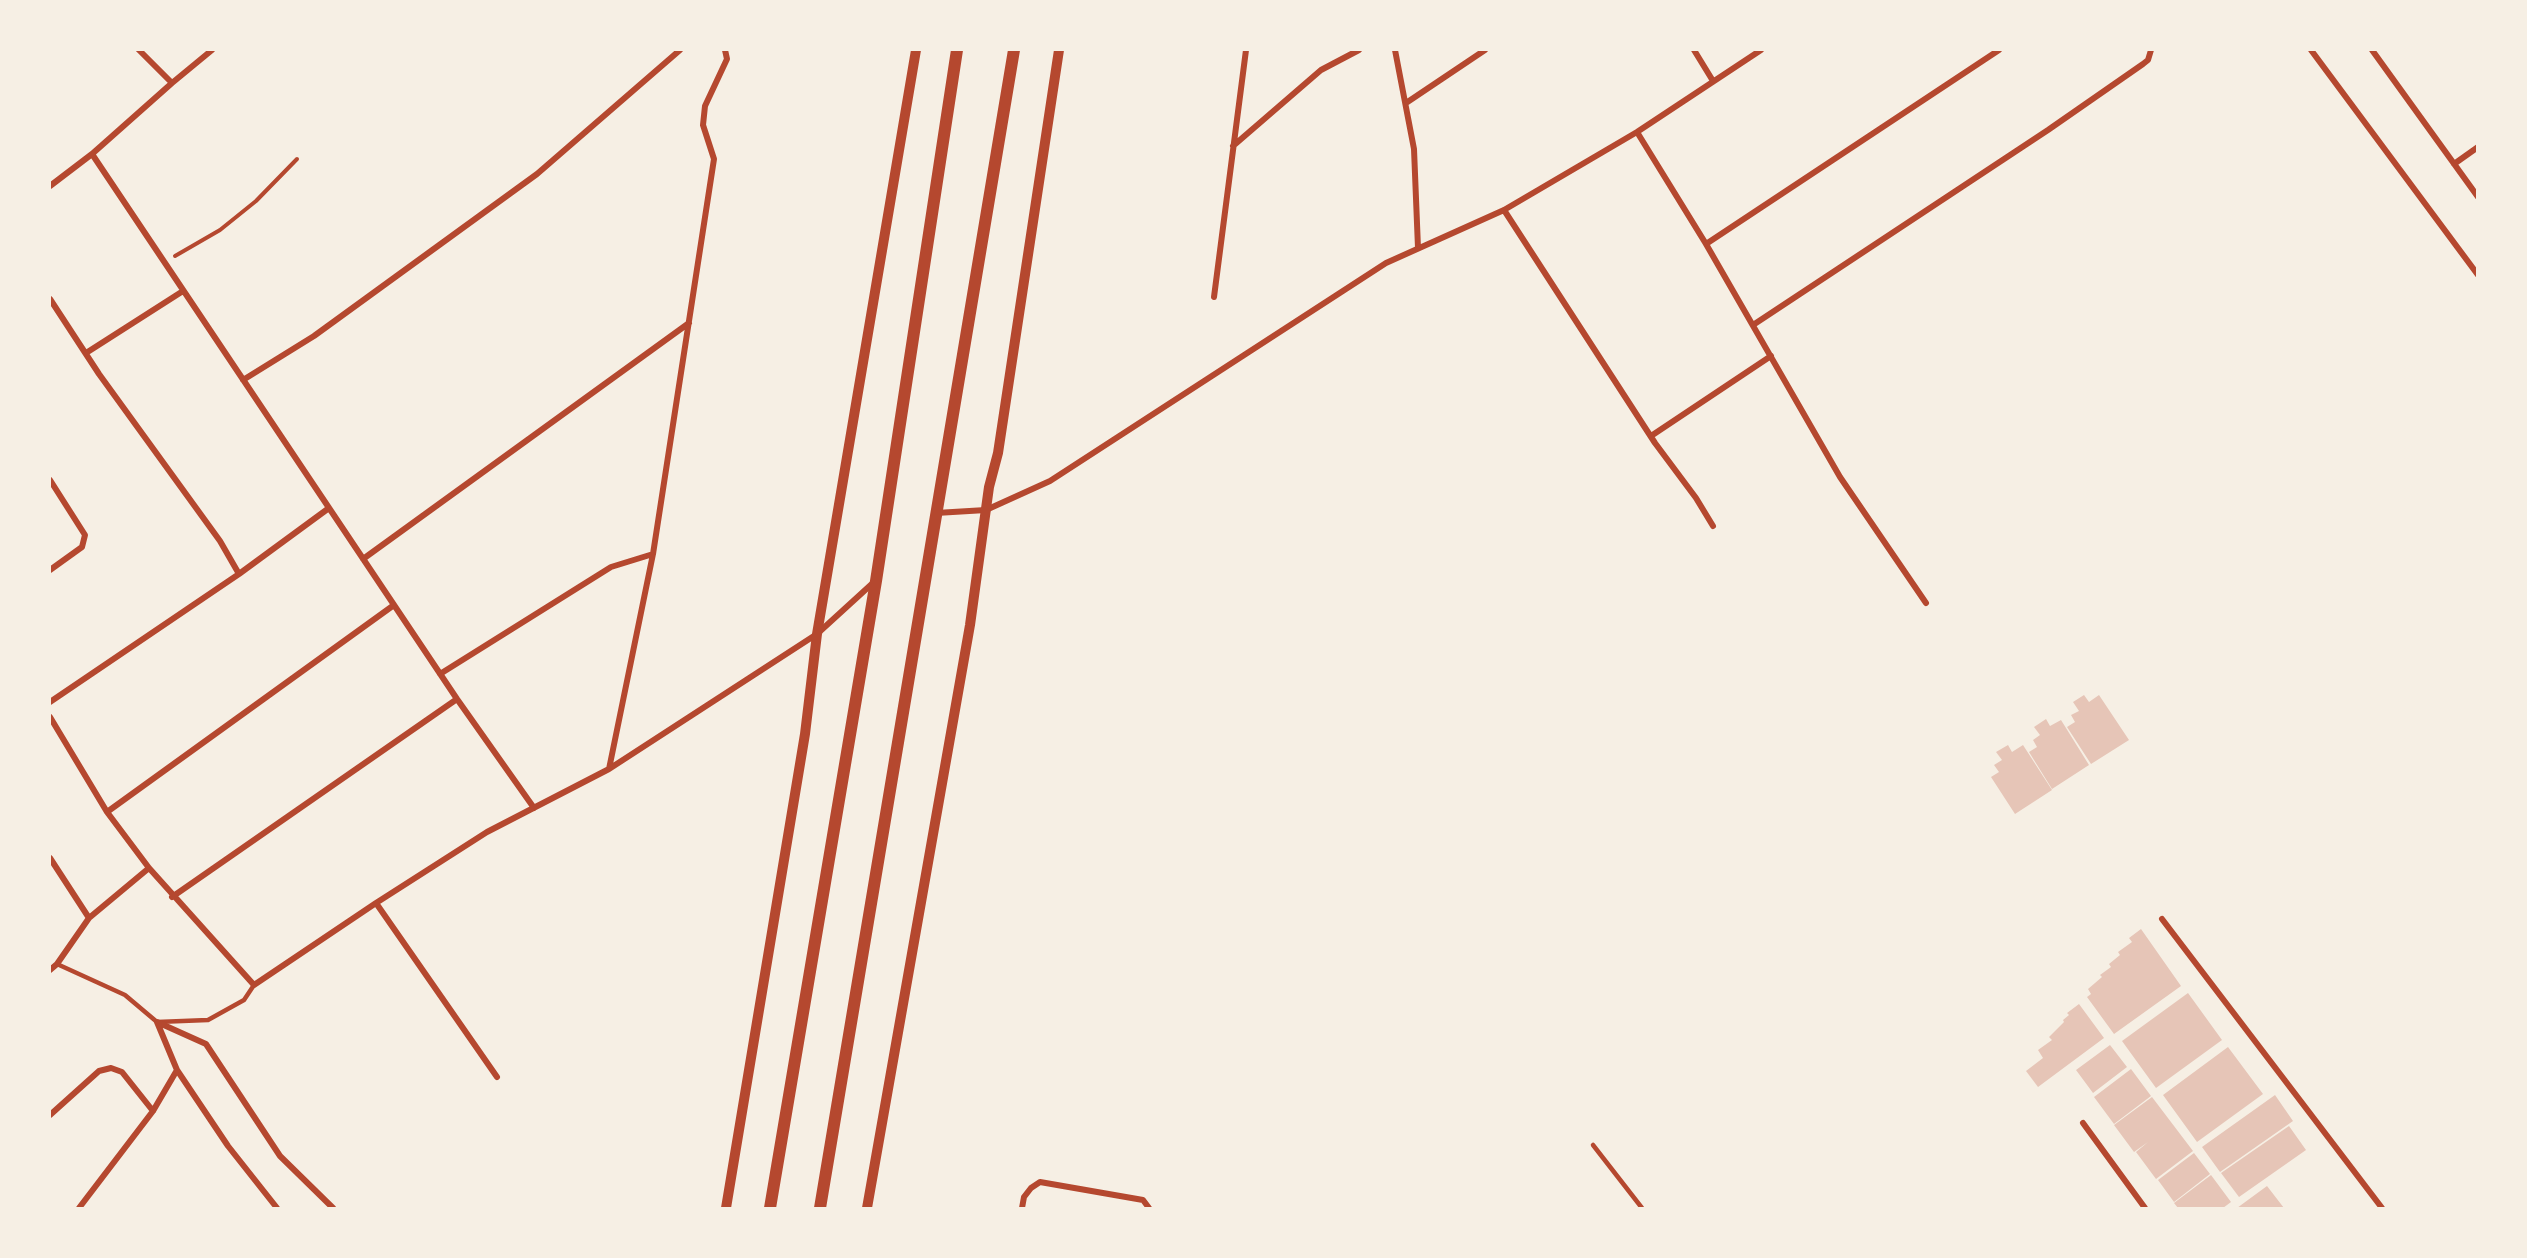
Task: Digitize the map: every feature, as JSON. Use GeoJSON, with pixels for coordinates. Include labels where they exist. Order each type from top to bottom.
{"type":"FeatureCollection","features":[{"type":"Feature","properties":{"kind":"main road"},"geometry":{"type":"LineString","coordinates":[[770,1209],[876,580],[957,50]]}},
{"type":"Feature","properties":{"kind":"main road"},"geometry":{"type":"LineString","coordinates":[[820,1209],[1014,50]]}},
{"type":"Feature","properties":{"kind":"street"},"geometry":{"type":"LineString","coordinates":[[139,50],[172,83]]}},
{"type":"Feature","properties":{"kind":"street"},"geometry":{"type":"LineString","coordinates":[[50,186],[92,154],[212,50]]}},
{"type":"Feature","properties":{"kind":"street"},"geometry":{"type":"LineString","coordinates":[[243,381],[314,336],[537,174],[680,50]]}},
{"type":"Feature","properties":{"kind":"street"},"geometry":{"type":"LineString","coordinates":[[609,769],[653,554],[714,159],[703,125],[705,106],[727,59],[725,50]]}},
{"type":"Feature","properties":{"kind":"street"},"geometry":{"type":"LineString","coordinates":[[726,1209],[805,734],[817,634],[916,50]]}},
{"type":"Feature","properties":{"kind":"street"},"geometry":{"type":"LineString","coordinates":[[867,1209],[970,625],[989,487],[998,453],[1059,50]]}},
{"type":"Feature","properties":{"kind":"street"},"geometry":{"type":"LineString","coordinates":[[1214,297],[1246,50]]}},
{"type":"Feature","properties":{"kind":"street"},"geometry":{"type":"LineString","coordinates":[[1232,147],[1321,70],[1359,50]]}},
{"type":"Feature","properties":{"kind":"street"},"geometry":{"type":"LineString","coordinates":[[1395,50],[1414,149],[1418,248]]}},
{"type":"Feature","properties":{"kind":"street"},"geometry":{"type":"LineString","coordinates":[[1406,103],[1485,50]]}},
{"type":"Feature","properties":{"kind":"street"},"geometry":{"type":"LineString","coordinates":[[1694,50],[1713,81]]}},
{"type":"Feature","properties":{"kind":"street"},"geometry":{"type":"LineString","coordinates":[[935,513],[986,510],[1050,481],[1386,263],[1504,210],[1637,132],[1761,50]]}},
{"type":"Feature","properties":{"kind":"street"},"geometry":{"type":"LineString","coordinates":[[1706,244],[1999,50]]}},
{"type":"Feature","properties":{"kind":"street"},"geometry":{"type":"LineString","coordinates":[[1753,325],[2048,130],[2143,64],[2148,60],[2151,50]]}},
{"type":"Feature","properties":{"kind":"street"},"geometry":{"type":"LineString","coordinates":[[2311,50],[2478,275]]}},
{"type":"Feature","properties":{"kind":"street"},"geometry":{"type":"LineString","coordinates":[[2372,50],[2478,197]]}},
{"type":"Feature","properties":{"kind":"street"},"geometry":{"type":"LineString","coordinates":[[1637,132],[1706,244],[1840,477],[1926,603]]}},
{"type":"Feature","properties":{"kind":"street"},"geometry":{"type":"LineString","coordinates":[[2454,164],[2478,147]]}},
{"type":"Feature","properties":{"kind":"street"},"geometry":{"type":"LineString","coordinates":[[92,154],[440,674],[534,808]]}},
{"type":"Feature","properties":{"kind":"street"},"geometry":{"type":"LineString","coordinates":[[1504,210],[1651,436],[1696,498],[1713,526]]}},
{"type":"Feature","properties":{"kind":"street"},"geometry":{"type":"LineString","coordinates":[[86,353],[183,291]]}},
{"type":"Feature","properties":{"kind":"street"},"geometry":{"type":"LineString","coordinates":[[50,299],[220,542],[238,574]]}},
{"type":"Feature","properties":{"kind":"street"},"geometry":{"type":"LineString","coordinates":[[363,559],[689,323]]}},
{"type":"Feature","properties":{"kind":"street"},"geometry":{"type":"LineString","coordinates":[[1651,436],[1771,356]]}},
{"type":"Feature","properties":{"kind":"street"},"geometry":{"type":"LineString","coordinates":[[50,480],[85,536],[82,547],[50,570]]}},
{"type":"Feature","properties":{"kind":"street"},"geometry":{"type":"LineString","coordinates":[[50,702],[238,574],[329,508]]}},
{"type":"Feature","properties":{"kind":"street"},"geometry":{"type":"LineString","coordinates":[[440,674],[611,567],[653,554]]}},
{"type":"Feature","properties":{"kind":"street"},"geometry":{"type":"LineString","coordinates":[[50,717],[107,812],[148,868],[254,985],[375,903],[488,832],[609,769],[817,634],[876,580]]}},
{"type":"Feature","properties":{"kind":"street"},"geometry":{"type":"LineString","coordinates":[[107,812],[394,605]]}},
{"type":"Feature","properties":{"kind":"street"},"geometry":{"type":"LineString","coordinates":[[172,897],[457,699]]}},
{"type":"Feature","properties":{"kind":"street"},"geometry":{"type":"LineString","coordinates":[[50,858],[88,918]]}},
{"type":"Feature","properties":{"kind":"street"},"geometry":{"type":"LineString","coordinates":[[50,970],[57,964],[88,918],[148,868]]}},
{"type":"Feature","properties":{"kind":"street"},"geometry":{"type":"LineString","coordinates":[[375,903],[497,1077]]}},
{"type":"Feature","properties":{"kind":"street"},"geometry":{"type":"LineString","coordinates":[[2162,919],[2382,1209]]}},
{"type":"Feature","properties":{"kind":"street"},"geometry":{"type":"LineString","coordinates":[[157,1022],[177,1070],[228,1146],[277,1209]]}},
{"type":"Feature","properties":{"kind":"street"},"geometry":{"type":"LineString","coordinates":[[157,1022],[206,1044],[280,1156],[333,1209]]}},
{"type":"Feature","properties":{"kind":"street"},"geometry":{"type":"LineString","coordinates":[[50,1114],[99,1071],[111,1068],[122,1072],[153,1111]]}},
{"type":"Feature","properties":{"kind":"street"},"geometry":{"type":"LineString","coordinates":[[79,1209],[153,1111],[177,1070]]}},
{"type":"Feature","properties":{"kind":"street"},"geometry":{"type":"LineString","coordinates":[[2083,1123],[2145,1209]]}},
{"type":"Feature","properties":{"kind":"street"},"geometry":{"type":"LineString","coordinates":[[1022,1209],[1024,1197],[1040,1182],[1143,1200],[1149,1209]]}},
{"type":"Feature","properties":{"kind":"street"},"geometry":{"type":"LineString","coordinates":[[1142,1209],[1143,1200]]}},
{"type":"Feature","properties":{"kind":"lane"},"geometry":{"type":"LineString","coordinates":[[57,964],[124,995],[157,1022],[208,1020],[243,1000],[254,985]]}},
{"type":"Feature","properties":{"kind":"lane"},"geometry":{"type":"LineString","coordinates":[[1593,1145],[1642,1209]]}},
{"type":"Feature","properties":{"kind":"path"},"geometry":{"type":"LineString","coordinates":[[164,263],[220,230],[256,201],[297,159]]}},
{"type":"Feature","properties":{"kind":"building"},"geometry":{"type":"Polygon","coordinates":[[[2084,695],[2089,702],[2099,695],[2129,740],[2091,764],[2067,727],[2075,722],[2071,715],[2079,711],[2073,702],[2084,695]]]}},
{"type":"Feature","properties":{"kind":"building"},"geometry":{"type":"Polygon","coordinates":[[[2046,719],[2050,726],[2061,720],[2089,765],[2052,789],[2029,752],[2037,747],[2033,740],[2040,735],[2034,727],[2046,719]]]}},
{"type":"Feature","properties":{"kind":"building"},"geometry":{"type":"Polygon","coordinates":[[[2008,745],[2012,752],[2023,745],[2052,790],[2015,814],[1991,777],[1999,772],[1994,765],[2002,760],[1996,752],[2008,745]]]}},
{"type":"Feature","properties":{"kind":"building"},"geometry":{"type":"Polygon","coordinates":[[[2141,929],[2181,986],[2114,1034],[2087,997],[2091,994],[2088,989],[2102,977],[2100,975],[2111,967],[2109,964],[2120,955],[2118,952],[2132,942],[2129,938],[2141,929]]]}},
{"type":"Feature","properties":{"kind":"building"},"geometry":{"type":"Polygon","coordinates":[[[2188,993],[2222,1040],[2156,1088],[2122,1041],[2188,993]]]}},
{"type":"Feature","properties":{"kind":"building"},"geometry":{"type":"Polygon","coordinates":[[[2079,1004],[2104,1038],[2038,1087],[2026,1071],[2043,1058],[2038,1050],[2052,1040],[2049,1037],[2064,1022],[2063,1020],[2069,1015],[2067,1013],[2079,1004]]]}},
{"type":"Feature","properties":{"kind":"building"},"geometry":{"type":"Polygon","coordinates":[[[2110,1045],[2127,1067],[2093,1093],[2076,1070],[2110,1045]]]}},
{"type":"Feature","properties":{"kind":"building"},"geometry":{"type":"Polygon","coordinates":[[[2228,1047],[2263,1094],[2197,1142],[2163,1095],[2228,1047]]]}},
{"type":"Feature","properties":{"kind":"building"},"geometry":{"type":"Polygon","coordinates":[[[2131,1069],[2151,1096],[2114,1124],[2094,1097],[2131,1069]]]}},
{"type":"Feature","properties":{"kind":"building"},"geometry":{"type":"Polygon","coordinates":[[[2275,1095],[2293,1121],[2220,1172],[2202,1147],[2275,1095]]]}},
{"type":"Feature","properties":{"kind":"building"},"geometry":{"type":"Polygon","coordinates":[[[2152,1097],[2193,1151],[2156,1179],[2136,1152],[2148,1142],[2134,1152],[2114,1125],[2152,1097]]]}},
{"type":"Feature","properties":{"kind":"building"},"geometry":{"type":"Polygon","coordinates":[[[2289,1126],[2306,1150],[2239,1197],[2221,1173],[2289,1126]]]}},
{"type":"Feature","properties":{"kind":"building"},"geometry":{"type":"Polygon","coordinates":[[[2194,1153],[2210,1174],[2174,1202],[2158,1180],[2194,1153]]]}},
{"type":"Feature","properties":{"kind":"building"},"geometry":{"type":"Polygon","coordinates":[[[2211,1175],[2231,1202],[2223,1208],[2178,1208],[2174,1203],[2211,1175]]]}},
{"type":"Feature","properties":{"kind":"building"},"geometry":{"type":"Polygon","coordinates":[[[2267,1186],[2284,1208],[2237,1208],[2267,1186]]]}}]}
